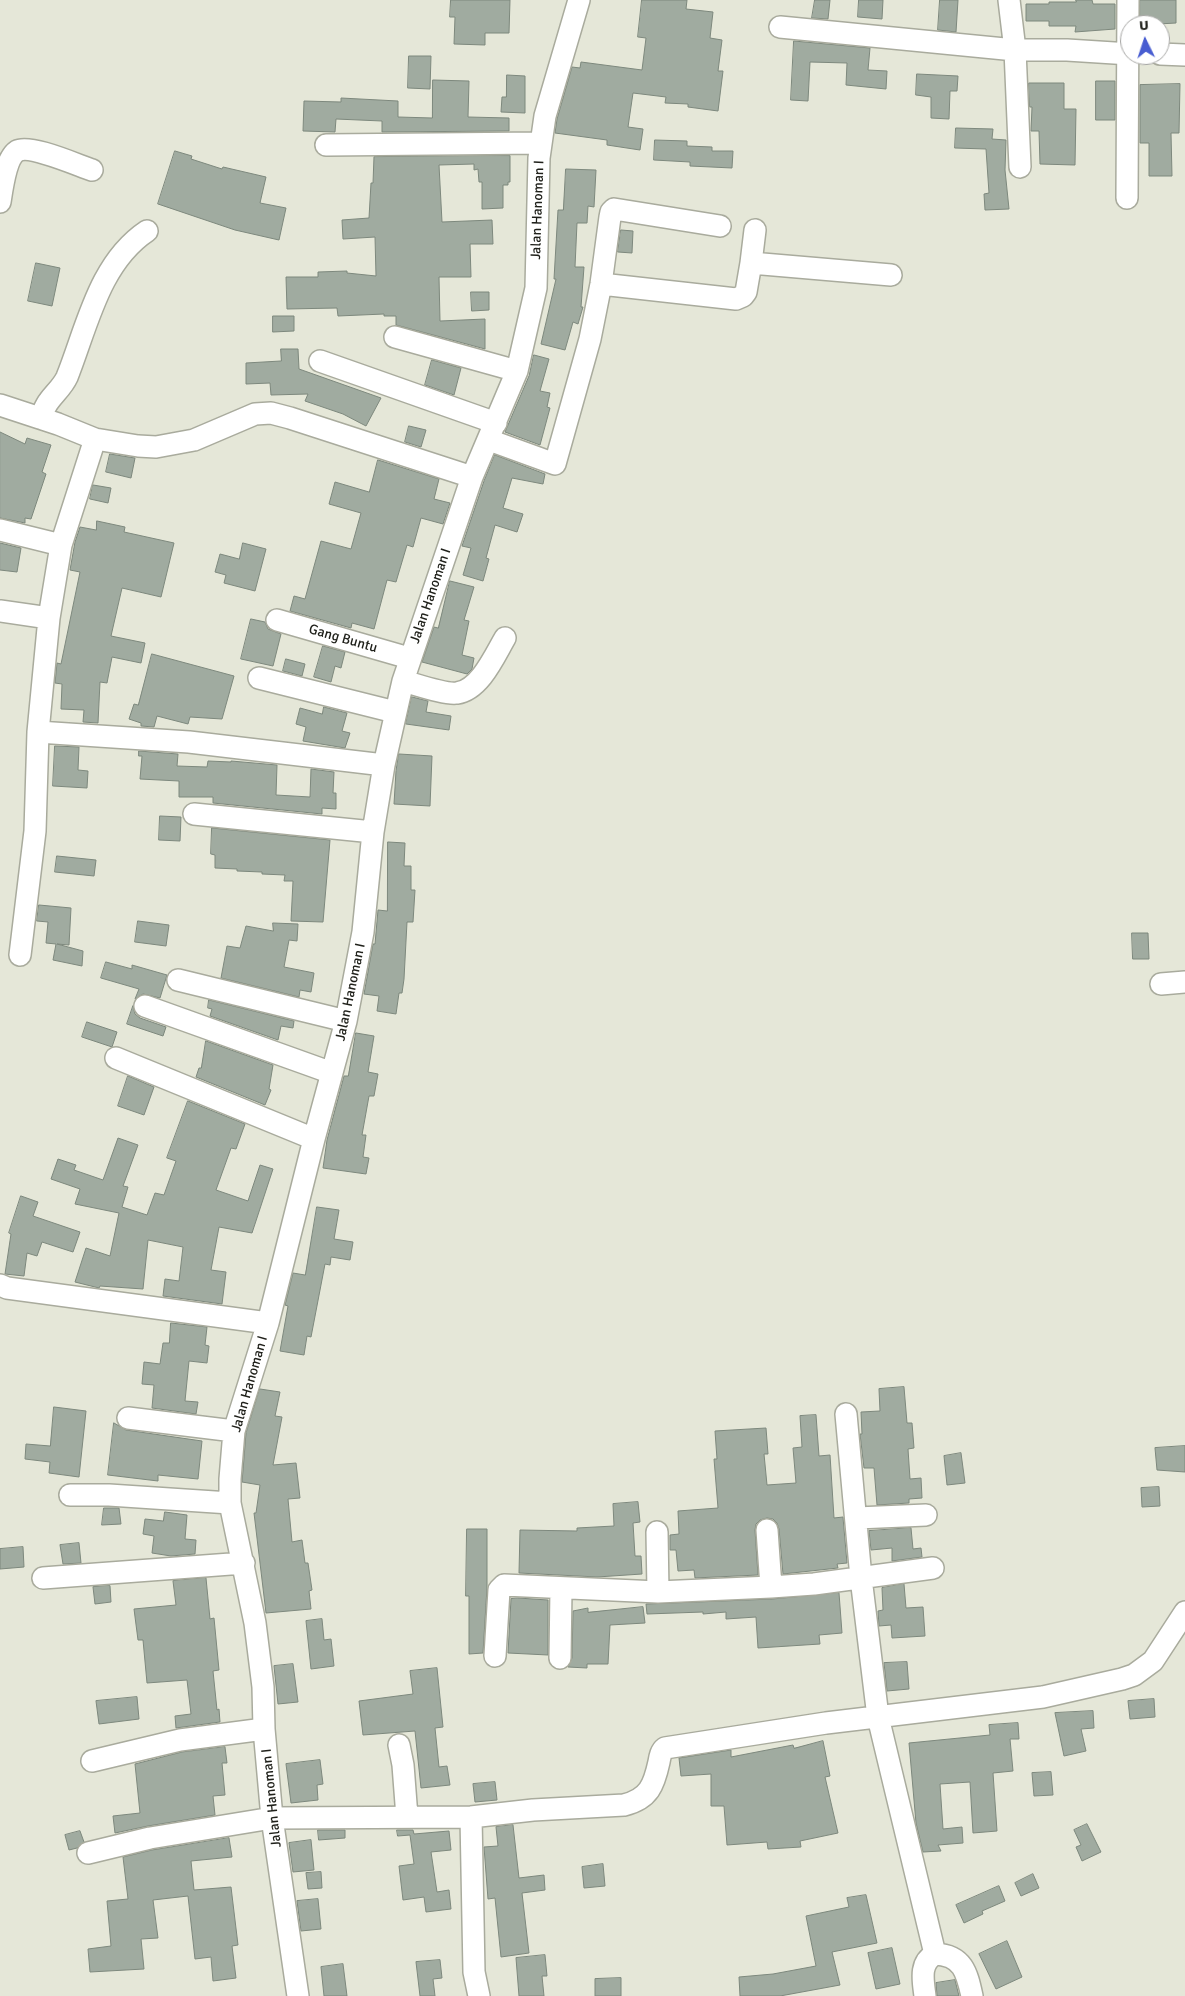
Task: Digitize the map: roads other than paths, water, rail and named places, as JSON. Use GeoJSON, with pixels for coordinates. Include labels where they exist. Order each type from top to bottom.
{"type":"FeatureCollection","features":[{"type":"Feature","properties":{"kind":"street","name":"Jalan Hanoman I"},"geometry":{"type":"LineString","coordinates":[[298,1996],[272,1818],[255,1623],[230,1503],[234,1431],[268,1323],[346,1021],[363,932],[373,832],[384,765],[409,658],[472,477],[517,371],[536,288],[541,143],[545,116],[579,0]]}},
{"type":"Feature","properties":{"kind":"street"},"geometry":{"type":"LineString","coordinates":[[1009,0],[1015,50],[1020,168]]}},
{"type":"Feature","properties":{"kind":"street"},"geometry":{"type":"LineString","coordinates":[[1128,0],[1128,15]]}},
{"type":"Feature","properties":{"kind":"street"},"geometry":{"type":"LineString","coordinates":[[780,26],[1015,50],[1066,50],[1120,53]]}},
{"type":"Feature","properties":{"kind":"street"},"geometry":{"type":"LineString","coordinates":[[1170,54],[1185,55]]}},
{"type":"Feature","properties":{"kind":"street"},"geometry":{"type":"LineString","coordinates":[[1127,198],[1129,65]]}},
{"type":"Feature","properties":{"kind":"street"},"geometry":{"type":"LineString","coordinates":[[326,144],[541,143]]}},
{"type":"Feature","properties":{"kind":"street"},"geometry":{"type":"LineString","coordinates":[[0,202],[9,162],[16,152],[22,149],[39,152],[92,170]]}},
{"type":"Feature","properties":{"kind":"street"},"geometry":{"type":"LineString","coordinates":[[320,361],[493,431],[555,464],[590,339],[601,284],[611,212],[614,209],[720,226]]}},
{"type":"Feature","properties":{"kind":"street"},"geometry":{"type":"LineString","coordinates":[[601,284],[736,299],[743,296],[746,292],[755,230]]}},
{"type":"Feature","properties":{"kind":"street"},"geometry":{"type":"LineString","coordinates":[[40,418],[47,404],[66,379],[85,324],[110,271],[130,244],[147,231]]}},
{"type":"Feature","properties":{"kind":"street"},"geometry":{"type":"LineString","coordinates":[[751,264],[891,275]]}},
{"type":"Feature","properties":{"kind":"street"},"geometry":{"type":"LineString","coordinates":[[395,337],[517,371]]}},
{"type":"Feature","properties":{"kind":"street"},"geometry":{"type":"LineString","coordinates":[[0,405],[95,439],[156,447],[194,440],[255,414],[271,413],[472,477]]}},
{"type":"Feature","properties":{"kind":"street"},"geometry":{"type":"LineString","coordinates":[[20,954],[35,831],[38,732],[50,618],[61,545],[95,439]]}},
{"type":"Feature","properties":{"kind":"street"},"geometry":{"type":"LineString","coordinates":[[0,530],[61,545]]}},
{"type":"Feature","properties":{"kind":"street"},"geometry":{"type":"LineString","coordinates":[[0,612],[50,618]]}},
{"type":"Feature","properties":{"kind":"street","name":"Gang Buntu"},"geometry":{"type":"LineString","coordinates":[[277,620],[409,658]]}},
{"type":"Feature","properties":{"kind":"street"},"geometry":{"type":"LineString","coordinates":[[403,681],[451,693],[464,691],[487,669],[505,638]]}},
{"type":"Feature","properties":{"kind":"street"},"geometry":{"type":"LineString","coordinates":[[259,678],[395,712]]}},
{"type":"Feature","properties":{"kind":"street"},"geometry":{"type":"LineString","coordinates":[[38,732],[189,742],[384,765]]}},
{"type":"Feature","properties":{"kind":"street"},"geometry":{"type":"LineString","coordinates":[[194,814],[373,832]]}},
{"type":"Feature","properties":{"kind":"street"},"geometry":{"type":"LineString","coordinates":[[178,980],[346,1021]]}},
{"type":"Feature","properties":{"kind":"street"},"geometry":{"type":"LineString","coordinates":[[1161,984],[1185,982]]}},
{"type":"Feature","properties":{"kind":"street"},"geometry":{"type":"LineString","coordinates":[[144,1006],[332,1073]]}},
{"type":"Feature","properties":{"kind":"street"},"geometry":{"type":"LineString","coordinates":[[116,1058],[314,1139]]}},
{"type":"Feature","properties":{"kind":"street"},"geometry":{"type":"LineString","coordinates":[[0,1285],[7,1288],[121,1305],[268,1323]]}},
{"type":"Feature","properties":{"kind":"street"},"geometry":{"type":"LineString","coordinates":[[846,1414],[861,1578],[878,1717],[936,1954]]}},
{"type":"Feature","properties":{"kind":"street"},"geometry":{"type":"LineString","coordinates":[[128,1418],[234,1431]]}},
{"type":"Feature","properties":{"kind":"street"},"geometry":{"type":"LineString","coordinates":[[70,1494],[230,1503]]}},
{"type":"Feature","properties":{"kind":"street"},"geometry":{"type":"LineString","coordinates":[[857,1518],[926,1515]]}},
{"type":"Feature","properties":{"kind":"street"},"geometry":{"type":"LineString","coordinates":[[767,1530],[771,1587]]}},
{"type":"Feature","properties":{"kind":"street"},"geometry":{"type":"LineString","coordinates":[[658,1532],[658,1592]]}},
{"type":"Feature","properties":{"kind":"street"},"geometry":{"type":"LineString","coordinates":[[43,1578],[244,1564]]}},
{"type":"Feature","properties":{"kind":"street"},"geometry":{"type":"LineString","coordinates":[[495,1656],[499,1590],[504,1586],[658,1592],[771,1587],[861,1578],[933,1568]]}},
{"type":"Feature","properties":{"kind":"street"},"geometry":{"type":"LineString","coordinates":[[560,1658],[561,1589]]}},
{"type":"Feature","properties":{"kind":"street"},"geometry":{"type":"LineString","coordinates":[[88,1853],[150,1838],[272,1818],[471,1817],[636,1802],[644,1796],[656,1778],[661,1752],[666,1748],[772,1730],[1043,1697],[1080,1690],[1134,1675],[1153,1661],[1185,1612]]}},
{"type":"Feature","properties":{"kind":"street"},"geometry":{"type":"LineString","coordinates":[[92,1761],[180,1740],[264,1729]]}},
{"type":"Feature","properties":{"kind":"street"},"geometry":{"type":"LineString","coordinates":[[399,1745],[403,1765],[407,1817]]}},
{"type":"Feature","properties":{"kind":"street"},"geometry":{"type":"LineString","coordinates":[[471,1817],[474,1972],[479,1996]]}},
{"type":"Feature","properties":{"kind":"street"},"geometry":{"type":"LineString","coordinates":[[925,1996],[923,1970],[929,1958],[936,1954],[945,1954],[958,1962],[966,1971],[972,1996]]}}]}
